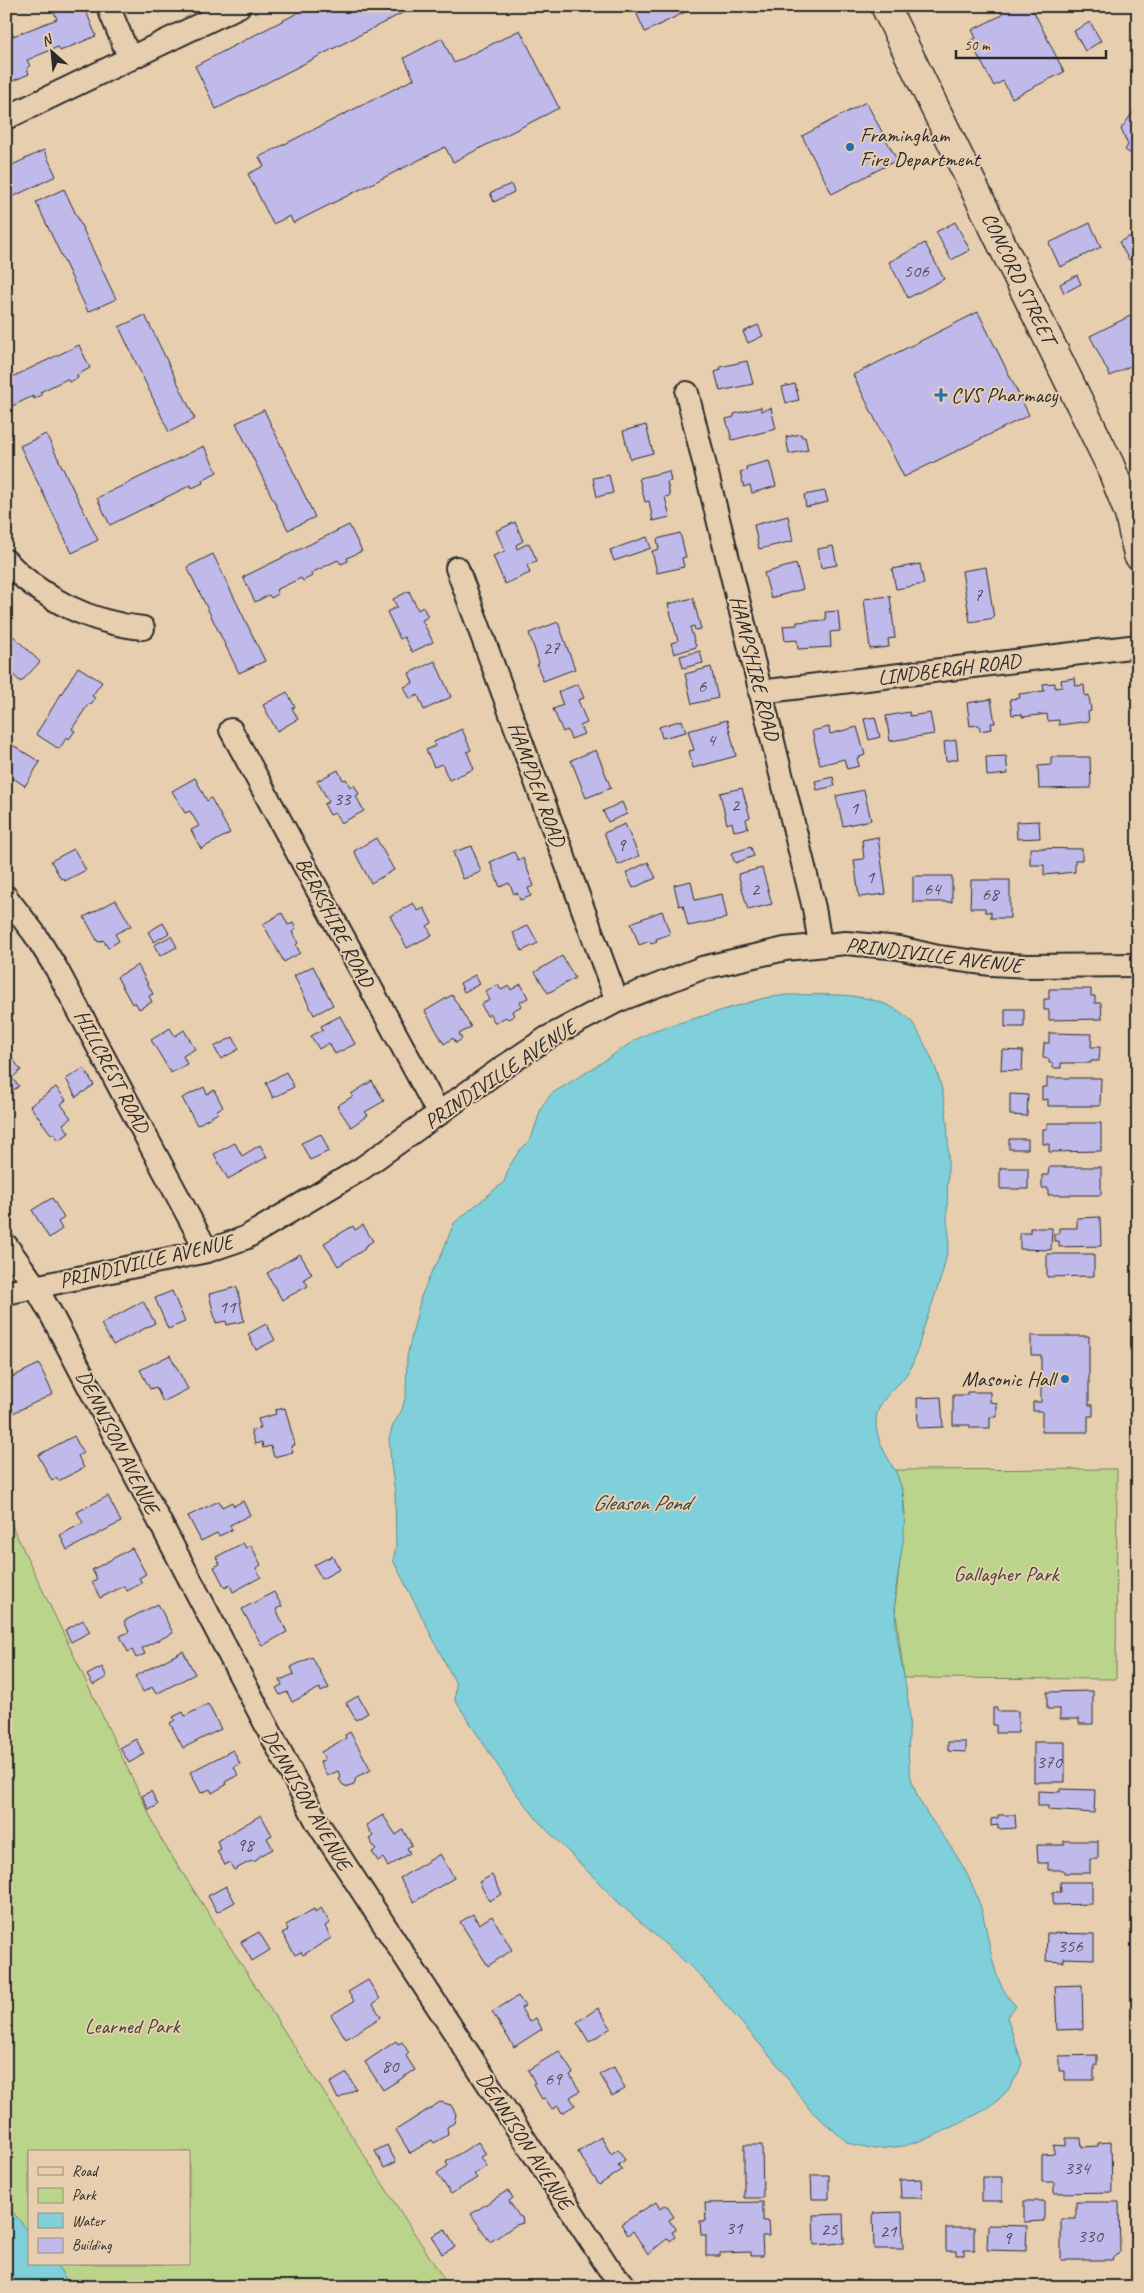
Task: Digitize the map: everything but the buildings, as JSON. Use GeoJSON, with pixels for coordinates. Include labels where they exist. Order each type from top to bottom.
{"type":"FeatureCollection","features":[{"type":"Feature","properties":{"kind":"main road","name":"CONCORD STREET"},"geometry":{"type":"LineString","coordinates":[[885,6],[1100,444],[1129,485],[1129,514],[1138,554]]}},
{"type":"Feature","properties":{"kind":"street"},"geometry":{"type":"LineString","coordinates":[[108,6],[130,59]]}},
{"type":"Feature","properties":{"kind":"street"},"geometry":{"type":"LineString","coordinates":[[6,118],[239,6]]}},
{"type":"Feature","properties":{"kind":"street","name":"HAMPSHIRE ROAD"},"geometry":{"type":"LineString","coordinates":[[687,393],[814,908],[820,944]]}},
{"type":"Feature","properties":{"kind":"street"},"geometry":{"type":"LineString","coordinates":[[6,561],[34,586],[73,610],[103,622],[143,628]]}},
{"type":"Feature","properties":{"kind":"street","name":"HAMPDEN ROAD"},"geometry":{"type":"LineString","coordinates":[[457,568],[617,1001]]}},
{"type":"Feature","properties":{"kind":"street","name":"LINDBERGH ROAD"},"geometry":{"type":"LineString","coordinates":[[760,692],[1138,646]]}},
{"type":"Feature","properties":{"kind":"street","name":"BERKSHIRE ROAD"},"geometry":{"type":"LineString","coordinates":[[231,730],[439,1114]]}},
{"type":"Feature","properties":{"kind":"street","name":"HILLCREST ROAD"},"geometry":{"type":"LineString","coordinates":[[6,897],[34,932],[56,968],[208,1251]]}},
{"type":"Feature","properties":{"kind":"street","name":"PRINDIVILLE AVENUE"},"geometry":{"type":"LineString","coordinates":[[6,1292],[208,1251],[245,1238],[336,1186],[524,1053],[570,1024],[617,1001],[702,968],[757,954],[820,944],[871,944],[938,957],[991,964],[1027,966],[1138,965]]}},
{"type":"Feature","properties":{"kind":"street","name":"DENNISON AVENUE"},"geometry":{"type":"LineString","coordinates":[[6,1245],[35,1286],[86,1379],[283,1761],[317,1822],[597,2251],[615,2285]]}},
{"type":"Feature","properties":{"kind":"green space","name":"Gallagher Park"},"geometry":{"type":"Polygon","coordinates":[[[1117,1469],[1116,1679],[904,1678],[895,1605],[905,1514],[903,1492],[895,1470],[1117,1469]]]}},
{"type":"Feature","properties":{"kind":"green space","name":"Learned Park"},"geometry":{"type":"Polygon","coordinates":[[[6,1513],[162,1841],[449,2287],[71,2287],[57,2266],[190,2266],[190,2150],[28,2150],[28,2231],[6,2204],[6,1513]]]}},
{"type":"Feature","properties":{"kind":"water","name":"Gleason Pond"},"geometry":{"type":"Polygon","coordinates":[[[787,995],[849,996],[879,1002],[893,1008],[906,1016],[915,1026],[935,1067],[942,1088],[948,1130],[947,1219],[949,1239],[945,1264],[911,1367],[881,1404],[876,1427],[882,1446],[898,1478],[904,1503],[905,1520],[896,1590],[895,1615],[909,1708],[908,1757],[910,1773],[920,1801],[959,1860],[974,1890],[982,1911],[995,1969],[1007,1995],[1016,2006],[1007,2017],[1022,2063],[1018,2074],[1008,2090],[991,2107],[932,2137],[904,2146],[875,2149],[848,2143],[810,2110],[777,2064],[700,1975],[619,1903],[541,1824],[515,1792],[455,1700],[456,1684],[393,1560],[396,1547],[395,1492],[389,1438],[393,1425],[402,1410],[406,1395],[407,1356],[421,1297],[454,1223],[504,1182],[510,1165],[520,1150],[531,1139],[542,1106],[551,1094],[635,1040],[655,1030],[764,998],[787,995]]]}},
{"type":"Feature","properties":{"kind":"water"},"geometry":{"type":"Polygon","coordinates":[[[6,2204],[28,2231],[28,2266],[57,2266],[71,2287],[6,2287],[6,2204]]]}},
{"type":"Feature","properties":{"kind":"place","name":"Framingham Fire Department"},"geometry":{"type":"Point","coordinates":[850,147]}},
{"type":"Feature","properties":{"kind":"place","name":"CVS Pharmacy"},"geometry":{"type":"Point","coordinates":[941,395]}},
{"type":"Feature","properties":{"kind":"place","name":"Masonic Hall"},"geometry":{"type":"Point","coordinates":[1065,1379]}}]}
